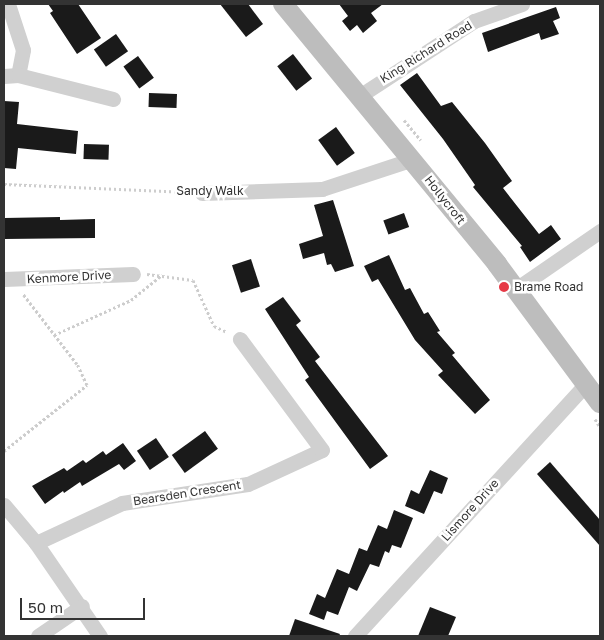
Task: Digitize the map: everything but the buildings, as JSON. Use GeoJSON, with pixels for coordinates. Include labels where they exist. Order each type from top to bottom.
{"type":"FeatureCollection","features":[{"type":"Feature","properties":{"kind":"street"},"geometry":{"type":"LineString","coordinates":[[8,4],[23,50],[11,75],[113,99]]}},
{"type":"Feature","properties":{"kind":"street","name":"Hollycroft"},"geometry":{"type":"LineString","coordinates":[[283,4],[362,95],[516,289],[600,403]]}},
{"type":"Feature","properties":{"kind":"street","name":"King Richard Road"},"geometry":{"type":"LineString","coordinates":[[362,95],[474,21],[522,4]]}},
{"type":"Feature","properties":{"kind":"street","name":"Sandy Walk"},"geometry":{"type":"LineString","coordinates":[[202,193],[322,189],[404,162],[410,157]]}},
{"type":"Feature","properties":{"kind":"street"},"geometry":{"type":"LineString","coordinates":[[516,289],[600,231]]}},
{"type":"Feature","properties":{"kind":"street","name":"Kenmore Drive"},"geometry":{"type":"LineString","coordinates":[[8,280],[133,274]]}},
{"type":"Feature","properties":{"kind":"street","name":"Bearsden Crescent"},"geometry":{"type":"LineString","coordinates":[[36,543],[122,503],[248,484],[322,450],[240,339]]}},
{"type":"Feature","properties":{"kind":"street","name":"Lismore Drive"},"geometry":{"type":"LineString","coordinates":[[355,636],[586,384]]}},
{"type":"Feature","properties":{"kind":"street"},"geometry":{"type":"LineString","coordinates":[[4,505],[36,543],[82,606],[100,636]]}},
{"type":"Feature","properties":{"kind":"street"},"geometry":{"type":"LineString","coordinates":[[38,636],[82,606]]}},
{"type":"Feature","properties":{"kind":"path","name":"Sandy Walk"},"geometry":{"type":"LineString","coordinates":[[4,184],[202,193]]}},
{"type":"Feature","properties":{"kind":"path"},"geometry":{"type":"LineString","coordinates":[[133,274],[164,274],[193,280],[214,326],[240,339]]}},
{"type":"Feature","properties":{"kind":"path"},"geometry":{"type":"LineString","coordinates":[[54,335],[131,300],[164,274]]}},
{"type":"Feature","properties":{"kind":"path"},"geometry":{"type":"LineString","coordinates":[[4,451],[87,385],[77,364],[8,280]]}},
{"type":"Feature","properties":{"kind":"place","name":"Brame Road"},"geometry":{"type":"Point","coordinates":[504,287]}}]}
